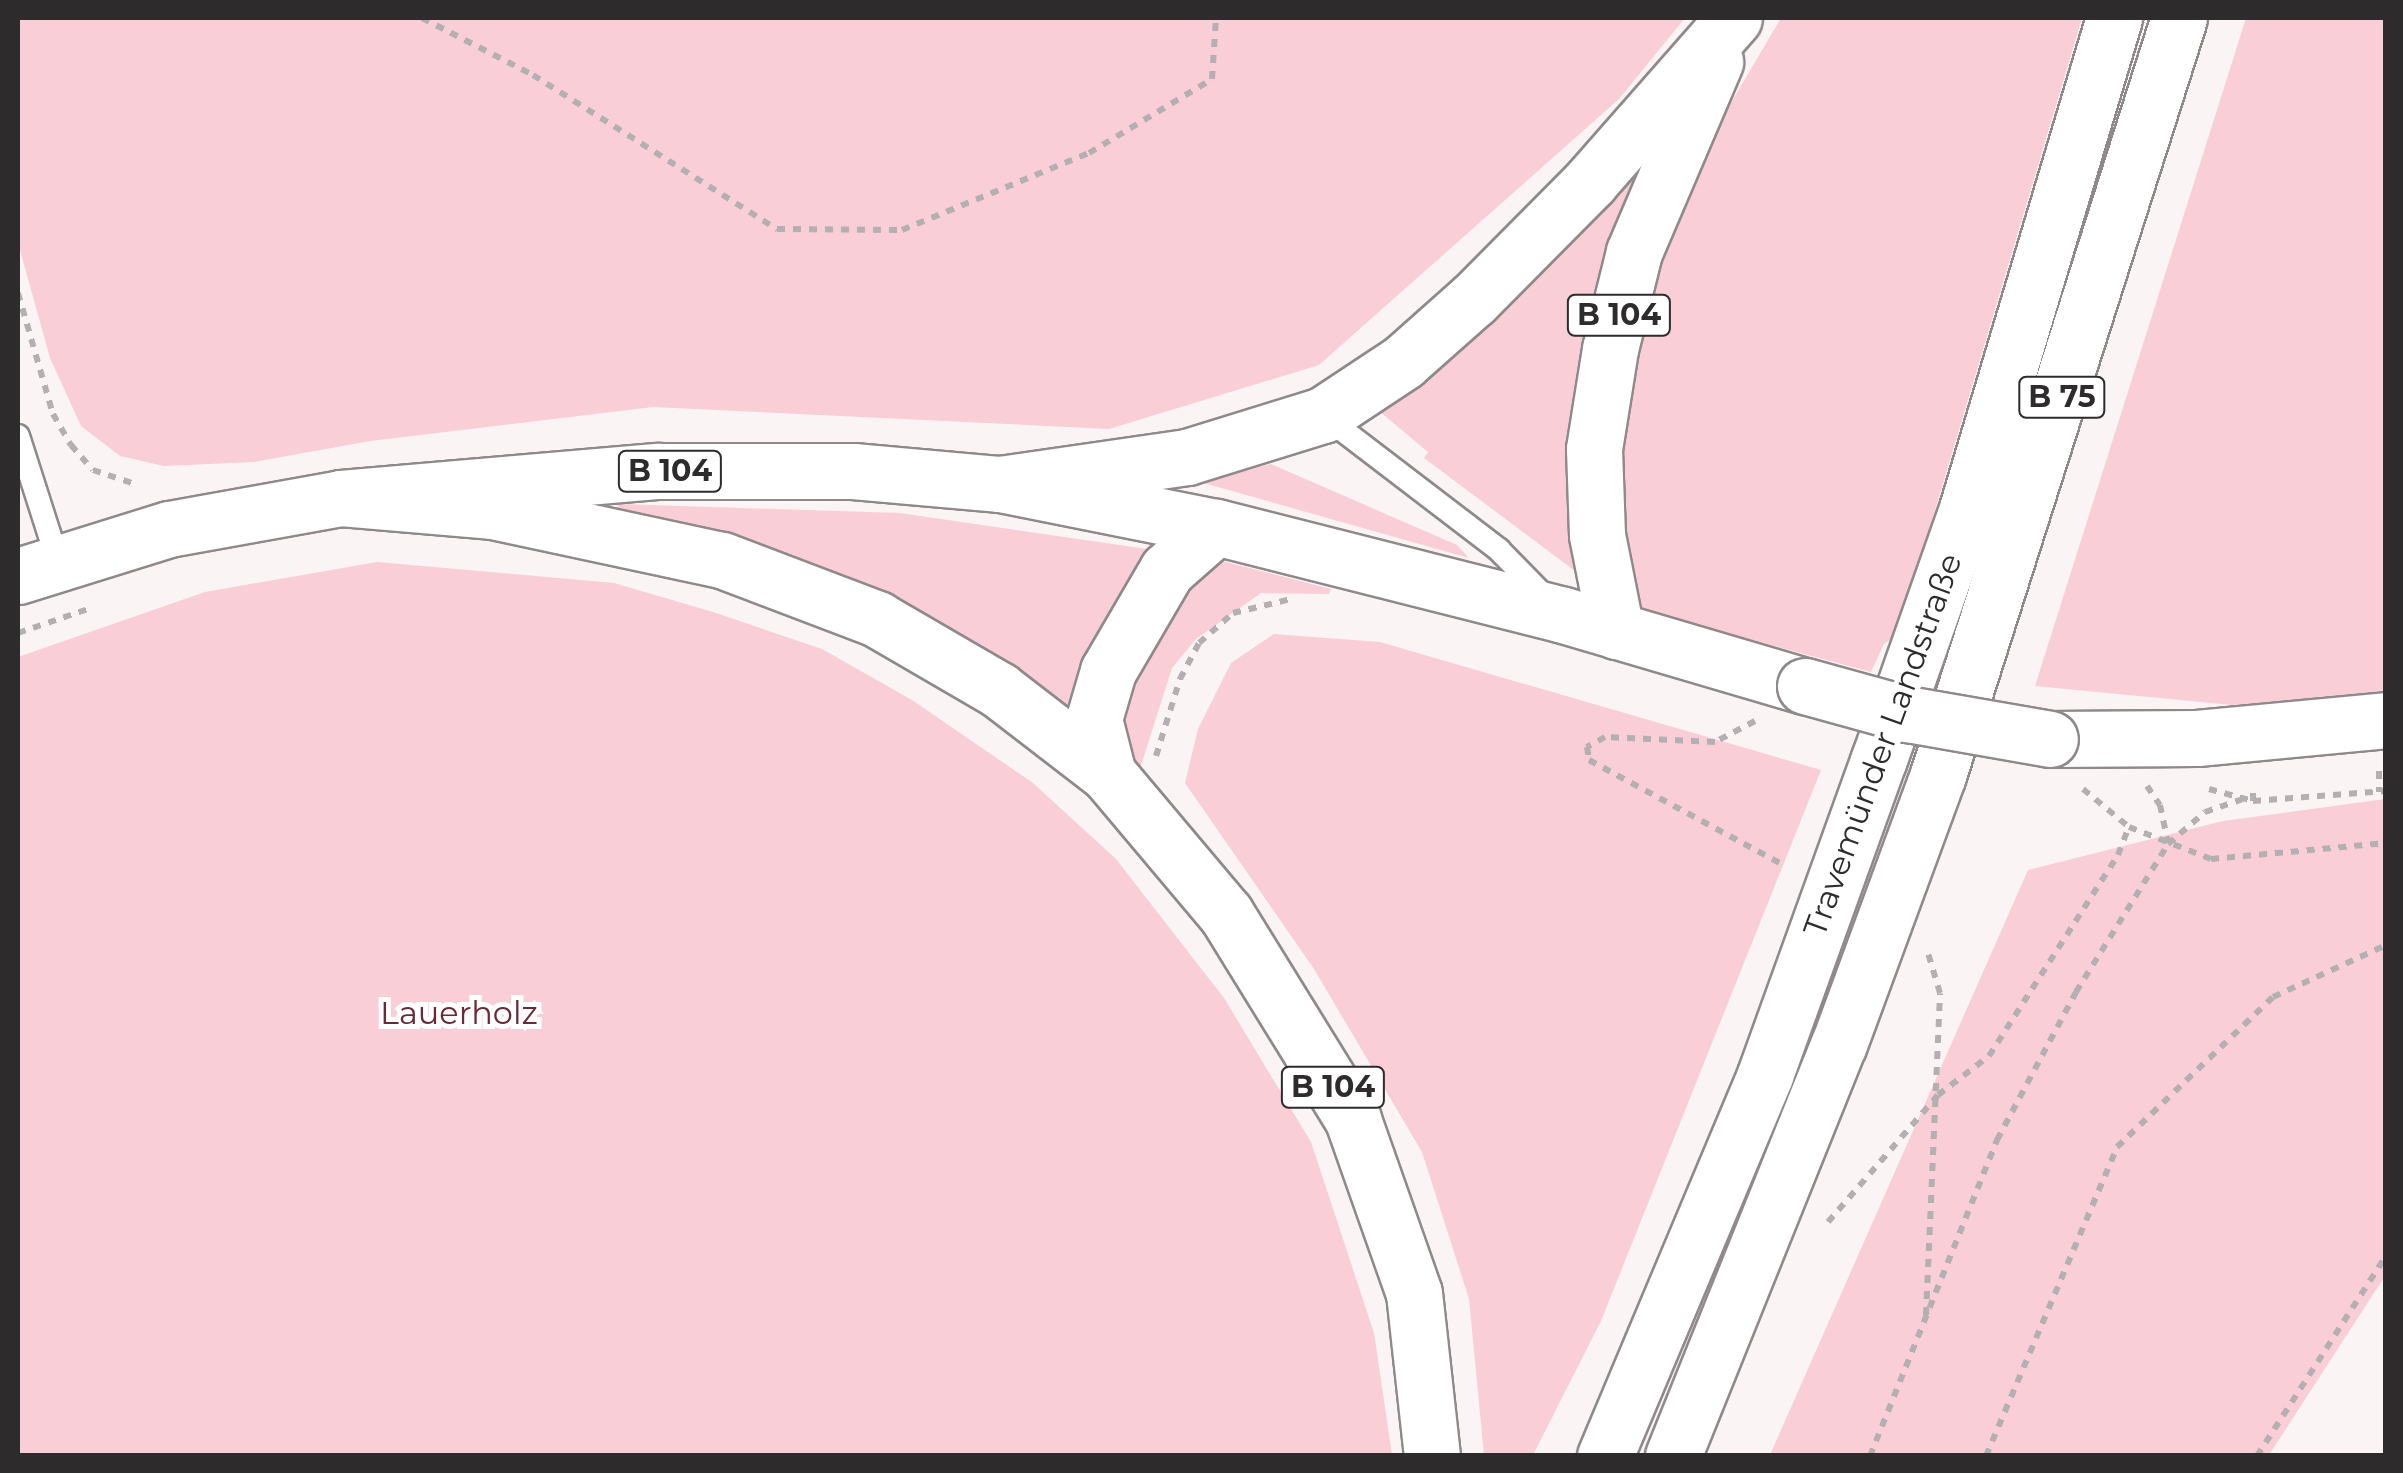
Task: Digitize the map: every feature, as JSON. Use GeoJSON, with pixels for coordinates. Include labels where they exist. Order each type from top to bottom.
{"type":"FeatureCollection","features":[{"type":"Feature","properties":{"kind":"main road","name":"B 104"},"geometry":{"type":"LineString","coordinates":[[1000,484],[1187,457],[1323,415],[1403,362],[1474,300],[1590,182],[1734,18]]}},
{"type":"Feature","properties":{"kind":"main road","name":"B 104"},"geometry":{"type":"LineString","coordinates":[[1616,631],[1597,535],[1594,449],[1610,349],[1634,252],[1734,18]]}},
{"type":"Feature","properties":{"kind":"main road","name":"Travemünder Landstraße"},"geometry":{"type":"LineString","coordinates":[[1605,1456],[1765,1075],[1879,759],[1967,510],[2114,18]]}},
{"type":"Feature","properties":{"kind":"main road","name":"Travemünder Landstraße"},"geometry":{"type":"LineString","coordinates":[[1673,1456],[1839,1044],[1938,775],[2179,18]]}},
{"type":"Feature","properties":{"kind":"main road","name":"B 104"},"geometry":{"type":"LineString","coordinates":[[38,569],[169,529],[342,498],[659,471],[853,471],[1000,484],[1216,528],[1616,631],[1789,706],[1925,718],[2060,762],[2198,738],[2382,746]]}},
{"type":"Feature","properties":{"kind":"main road","name":"B 104"},"geometry":{"type":"LineString","coordinates":[[342,498],[493,511],[722,560],[877,619],[999,690],[1121,787],[1226,914],[1353,1120],[1414,1293],[1432,1456]]}},
{"type":"Feature","properties":{"kind":"main road","name":"B 104"},"geometry":{"type":"LineString","coordinates":[[1121,787],[1094,719],[1108,671],[1166,570],[1216,528]]}},
{"type":"Feature","properties":{"kind":"lane"},"geometry":{"type":"LineString","coordinates":[[1323,415],[1500,550],[1563,615]]}},
{"type":"Feature","properties":{"kind":"lane"},"geometry":{"type":"LineString","coordinates":[[18,436],[38,569]]}},
{"type":"Feature","properties":{"kind":"path"},"geometry":{"type":"LineString","coordinates":[[422,18],[534,75],[777,229],[902,230],[1089,153],[1212,79],[1216,18]]}},
{"type":"Feature","properties":{"kind":"path"},"geometry":{"type":"LineString","coordinates":[[18,293],[53,414],[71,445],[92,470],[152,487]]}},
{"type":"Feature","properties":{"kind":"path"},"geometry":{"type":"LineString","coordinates":[[1121,787],[1199,643],[1233,613],[1300,598]]}},
{"type":"Feature","properties":{"kind":"path"},"geometry":{"type":"LineString","coordinates":[[1781,864],[1589,760],[1587,747],[1604,737],[1716,742],[1789,706]]}},
{"type":"Feature","properties":{"kind":"path"},"geometry":{"type":"LineString","coordinates":[[1737,715],[1756,720]]}},
{"type":"Feature","properties":{"kind":"path"},"geometry":{"type":"LineString","coordinates":[[2198,788],[2253,801],[2382,792],[2382,746]]}},
{"type":"Feature","properties":{"kind":"path"},"geometry":{"type":"LineString","coordinates":[[2060,762],[2129,827],[2211,859],[2386,843]]}},
{"type":"Feature","properties":{"kind":"path"},"geometry":{"type":"LineString","coordinates":[[2162,784],[2143,782],[2160,805],[2168,844]]}},
{"type":"Feature","properties":{"kind":"path"},"geometry":{"type":"LineString","coordinates":[[2253,786],[2253,801]]}},
{"type":"Feature","properties":{"kind":"path"},"geometry":{"type":"LineString","coordinates":[[1870,1456],[1926,1325],[1997,1140],[2076,992],[2168,844],[2206,812],[2242,799]]}},
{"type":"Feature","properties":{"kind":"path"},"geometry":{"type":"LineString","coordinates":[[1828,1222],[1938,1095],[1989,1056],[2118,855],[2129,827]]}},
{"type":"Feature","properties":{"kind":"path"},"geometry":{"type":"LineString","coordinates":[[1925,944],[1940,992],[1926,1325]]}},
{"type":"Feature","properties":{"kind":"path"},"geometry":{"type":"LineString","coordinates":[[1986,1456],[2116,1147],[2273,997],[2386,945]]}},
{"type":"Feature","properties":{"kind":"path"},"geometry":{"type":"LineString","coordinates":[[2257,1456],[2386,1256]]}},
{"type":"Feature","properties":{"kind":"green space"},"geometry":{"type":"Polygon","coordinates":[[[18,18],[1685,18],[1619,99],[1319,365],[1109,429],[653,407],[370,441],[254,462],[164,466],[120,456],[81,426],[50,358],[18,243],[18,18]]]}},
{"type":"Feature","properties":{"kind":"green space"},"geometry":{"type":"Polygon","coordinates":[[[1781,18],[2082,18],[1898,634],[1884,644],[1871,672],[1634,608],[1623,561],[1620,436],[1649,296],[1669,231],[1709,140],[1781,18]]]}},
{"type":"Feature","properties":{"kind":"green space"},"geometry":{"type":"Polygon","coordinates":[[[2246,18],[2385,18],[2385,692],[2232,705],[2035,686],[2246,18]]]}},
{"type":"Feature","properties":{"kind":"green space"},"geometry":{"type":"Polygon","coordinates":[[[1660,141],[1587,580],[1424,458],[1428,452],[1379,411],[1500,315],[1660,141]]]}},
{"type":"Feature","properties":{"kind":"green space"},"geometry":{"type":"Polygon","coordinates":[[[1271,464],[1457,545],[1469,558],[1200,482],[1271,464]]]}},
{"type":"Feature","properties":{"kind":"green space"},"geometry":{"type":"Polygon","coordinates":[[[620,504],[900,513],[1168,552],[1076,726],[616,509],[620,504]]]}},
{"type":"Feature","properties":{"kind":"green space"},"geometry":{"type":"Polygon","coordinates":[[[1218,560],[1331,589],[1329,594],[1261,593],[1196,639],[1172,668],[1137,778],[1117,735],[1143,651],[1177,600],[1218,560]]]}},
{"type":"Feature","properties":{"kind":"green space","name":"Lauerholz"},"geometry":{"type":"Polygon","coordinates":[[[377,562],[614,583],[713,612],[822,649],[912,700],[1033,783],[1116,859],[1224,998],[1311,1142],[1374,1333],[1392,1455],[18,1455],[18,657],[205,592],[377,562]]]}},
{"type":"Feature","properties":{"kind":"green space"},"geometry":{"type":"Polygon","coordinates":[[[1274,634],[1380,642],[1821,770],[1601,1321],[1533,1455],[1484,1455],[1469,1299],[1422,1152],[1314,969],[1185,783],[1198,729],[1231,663],[1274,634]]]}},
{"type":"Feature","properties":{"kind":"green space"},"geometry":{"type":"Polygon","coordinates":[[[2385,799],[2385,1276],[2269,1455],[1770,1455],[2028,870],[2223,821],[2385,799]]]}}]}
